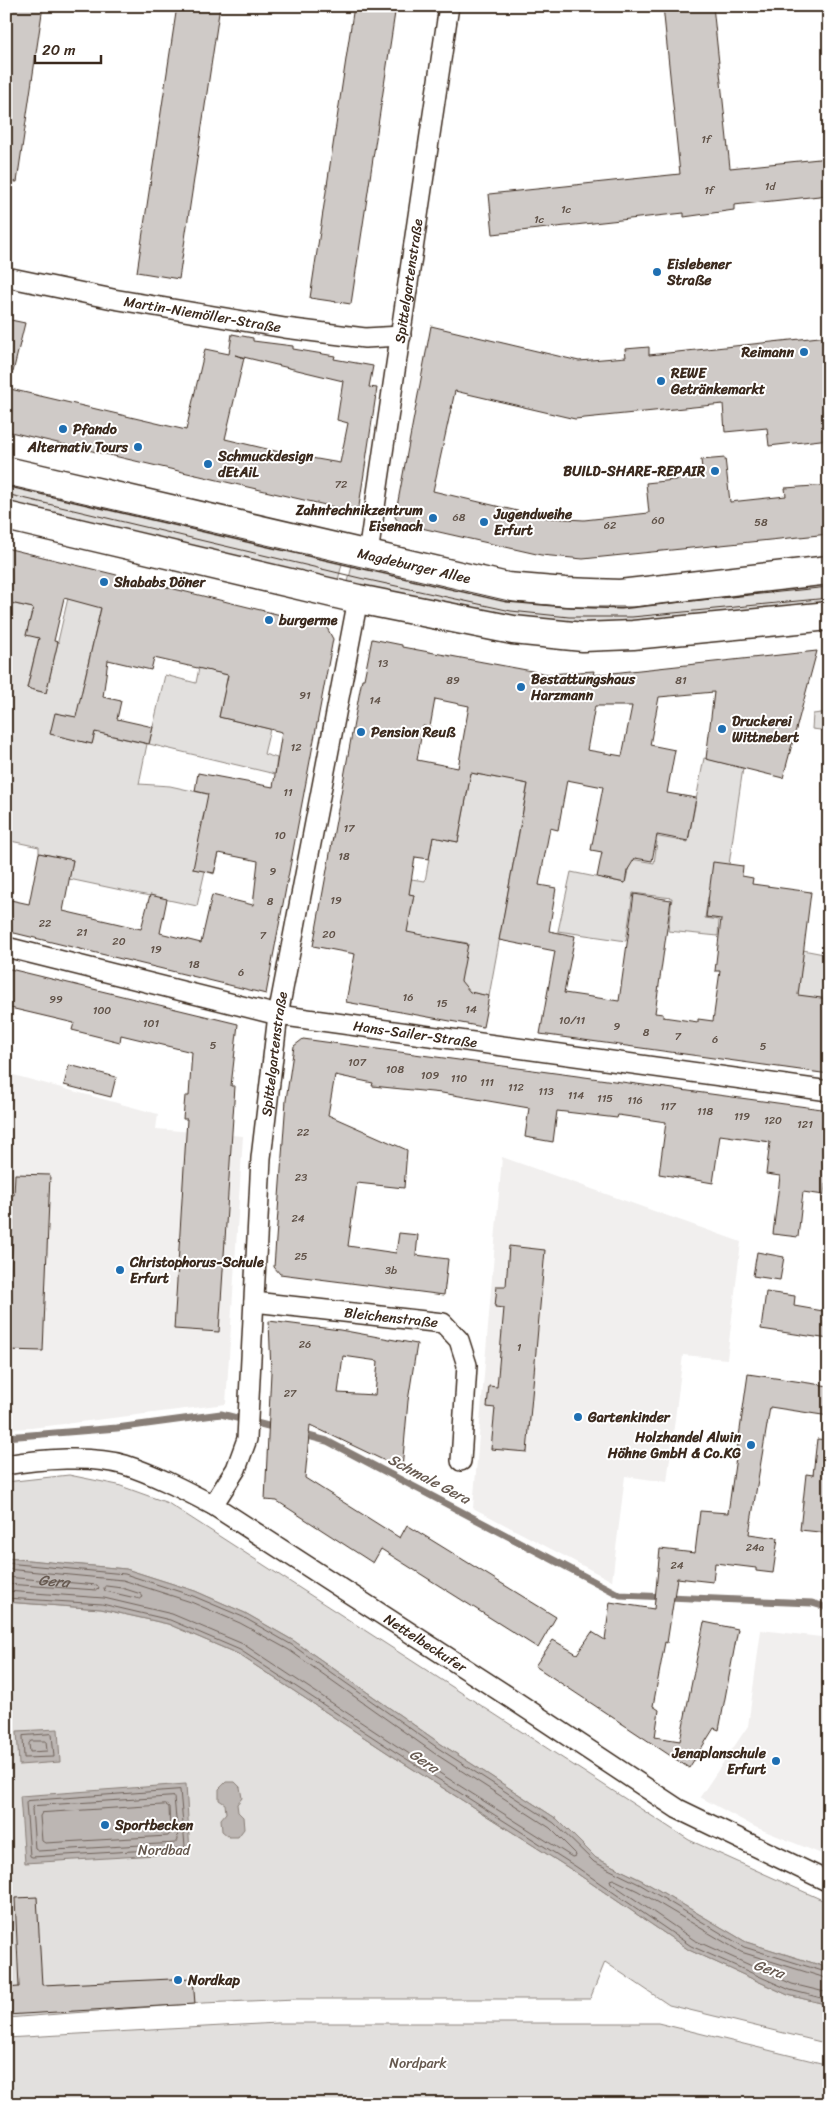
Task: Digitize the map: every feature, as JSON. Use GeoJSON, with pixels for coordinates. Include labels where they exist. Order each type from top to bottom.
{"type":"FeatureCollection","features":[{"type":"Feature","properties":{"kind":"main road","name":"Magdeburger Allee"},"geometry":{"type":"LineString","coordinates":[[6,471],[508,587],[620,594],[829,570]]}},
{"type":"Feature","properties":{"kind":"main road"},"geometry":{"type":"LineString","coordinates":[[6,516],[358,600],[513,630],[583,637],[705,629],[829,616]]}},
{"type":"Feature","properties":{"kind":"street","name":"Spittelgartenstraße"},"geometry":{"type":"LineString","coordinates":[[368,554],[449,6]]}},
{"type":"Feature","properties":{"kind":"street","name":"Martin-Niemöller-Straße"},"geometry":{"type":"LineString","coordinates":[[6,277],[114,299],[285,328],[365,338],[401,336]]}},
{"type":"Feature","properties":{"kind":"street","name":"Spittelgartenstraße"},"geometry":{"type":"LineString","coordinates":[[212,1505],[236,1469],[247,1439],[260,1158],[278,1016],[358,600]]}},
{"type":"Feature","properties":{"kind":"street","name":"Hans-Sailer-Straße"},"geometry":{"type":"LineString","coordinates":[[6,947],[278,1016],[829,1091]]}},
{"type":"Feature","properties":{"kind":"street","name":"Bleichenstraße"},"geometry":{"type":"LineString","coordinates":[[254,1302],[443,1323],[459,1340],[467,1365],[461,1461]]}},
{"type":"Feature","properties":{"kind":"street","name":"Nettelbeckufer"},"geometry":{"type":"LineString","coordinates":[[6,1465],[24,1462],[97,1459],[124,1465],[160,1478],[212,1505],[678,1809],[829,1882]]}},
{"type":"Feature","properties":{"kind":"shaded area","name":"Christophorus-Schule Erfurt"},"geometry":{"type":"Polygon","coordinates":[[[6,1073],[158,1114],[156,1129],[243,1136],[226,1404],[31,1428],[6,1429],[6,1073]]]}},
{"type":"Feature","properties":{"kind":"shaded area","name":"Gartenkinder"},"geometry":{"type":"Polygon","coordinates":[[[502,1157],[741,1242],[727,1359],[683,1355],[667,1482],[625,1476],[612,1581],[473,1508],[502,1157]]]}},
{"type":"Feature","properties":{"kind":"shaded area","name":"Jenaplanschule Erfurt"},"geometry":{"type":"Polygon","coordinates":[[[761,1630],[829,1638],[829,1857],[755,1827],[700,1797],[748,1726],[761,1630]]]}},
{"type":"Feature","properties":{"kind":"green space"},"geometry":{"type":"Polygon","coordinates":[[[6,477],[343,560],[336,588],[6,505],[6,477]]]}},
{"type":"Feature","properties":{"kind":"green space"},"geometry":{"type":"Polygon","coordinates":[[[353,562],[506,596],[829,576],[829,607],[566,634],[346,590],[353,562]]]}},
{"type":"Feature","properties":{"kind":"green space"},"geometry":{"type":"Polygon","coordinates":[[[68,598],[101,607],[82,691],[97,722],[56,713],[51,734],[92,744],[95,732],[147,744],[139,784],[170,786],[248,803],[265,827],[204,813],[199,832],[212,835],[220,849],[214,874],[208,872],[212,856],[193,869],[205,871],[197,906],[69,879],[73,860],[39,853],[39,847],[6,840],[6,602],[46,611],[45,617],[31,614],[27,634],[39,638],[27,688],[46,693],[68,598]]]}},
{"type":"Feature","properties":{"kind":"green space"},"geometry":{"type":"Polygon","coordinates":[[[199,668],[228,675],[219,717],[270,729],[264,754],[277,758],[275,774],[149,744],[165,675],[196,683],[199,668]]]}},
{"type":"Feature","properties":{"kind":"green space"},"geometry":{"type":"Polygon","coordinates":[[[829,712],[829,731],[812,729],[813,714],[829,712]]]}},
{"type":"Feature","properties":{"kind":"green space"},"geometry":{"type":"Polygon","coordinates":[[[704,758],[743,768],[724,899],[708,897],[705,918],[719,920],[718,936],[668,931],[672,898],[633,893],[626,941],[558,931],[571,872],[625,883],[631,859],[654,863],[657,842],[635,838],[636,833],[688,842],[704,758]]]}},
{"type":"Feature","properties":{"kind":"green space"},"geometry":{"type":"Polygon","coordinates":[[[532,761],[489,996],[459,990],[467,943],[456,941],[374,941],[386,911],[410,915],[414,895],[408,894],[411,879],[425,881],[433,837],[458,842],[471,773],[497,778],[532,761]]]}},
{"type":"Feature","properties":{"kind":"green space"},"geometry":{"type":"Polygon","coordinates":[[[803,950],[829,955],[829,999],[796,1011],[803,950]]]}},
{"type":"Feature","properties":{"kind":"green space"},"geometry":{"type":"Polygon","coordinates":[[[69,1475],[118,1485],[168,1503],[689,1840],[829,1903],[829,1968],[746,1942],[643,1881],[596,1858],[557,1819],[441,1744],[294,1641],[245,1613],[195,1591],[126,1569],[6,1558],[6,1482],[69,1475]]]}},
{"type":"Feature","properties":{"kind":"green space","name":"Nordbad"},"geometry":{"type":"Polygon","coordinates":[[[6,1602],[101,1609],[168,1624],[238,1654],[391,1755],[572,1870],[689,1950],[788,1995],[829,2005],[829,2044],[669,2005],[605,1962],[590,1999],[296,1999],[203,2003],[6,2018],[6,1602]]]}},
{"type":"Feature","properties":{"kind":"green space","name":"Nordpark"},"geometry":{"type":"Polygon","coordinates":[[[277,2023],[658,2023],[829,2065],[829,2104],[6,2104],[6,2038],[277,2023]]]}},
{"type":"Feature","properties":{"kind":"water","name":"Gera"},"geometry":{"type":"Polygon","coordinates":[[[6,1558],[126,1569],[195,1591],[245,1613],[294,1641],[441,1744],[557,1819],[596,1858],[643,1881],[746,1942],[829,1968],[829,2005],[788,1995],[689,1950],[572,1870],[391,1755],[238,1654],[168,1624],[101,1609],[6,1602],[6,1558]]]}},
{"type":"Feature","properties":{"kind":"water"},"geometry":{"type":"Polygon","coordinates":[[[58,1729],[60,1762],[19,1765],[17,1731],[58,1729]]]}},
{"type":"Feature","properties":{"kind":"water"},"geometry":{"type":"Polygon","coordinates":[[[226,1782],[235,1782],[240,1787],[242,1798],[237,1804],[238,1812],[243,1817],[244,1829],[238,1837],[229,1837],[222,1831],[221,1819],[226,1813],[225,1804],[219,1800],[219,1789],[226,1782]]]}},
{"type":"Feature","properties":{"kind":"water","name":"Sportbecken"},"geometry":{"type":"Polygon","coordinates":[[[186,1784],[190,1853],[25,1863],[20,1796],[186,1784]]]}},
{"type":"Feature","properties":{"kind":"building"},"geometry":{"type":"Polygon","coordinates":[[[6,6],[43,6],[17,182],[6,181],[6,6]]]}},
{"type":"Feature","properties":{"kind":"building"},"geometry":{"type":"Polygon","coordinates":[[[177,6],[220,6],[179,279],[137,272],[177,6]]]}},
{"type":"Feature","properties":{"kind":"building"},"geometry":{"type":"Polygon","coordinates":[[[354,6],[396,6],[351,304],[310,298],[354,6]]]}},
{"type":"Feature","properties":{"kind":"building"},"geometry":{"type":"Polygon","coordinates":[[[663,6],[713,6],[730,168],[829,158],[829,195],[734,205],[734,210],[684,217],[684,213],[493,234],[489,194],[680,174],[663,6]]]}},
{"type":"Feature","properties":{"kind":"building"},"geometry":{"type":"Polygon","coordinates":[[[6,319],[25,323],[13,372],[6,371],[6,319]]]}},
{"type":"Feature","properties":{"kind":"building"},"geometry":{"type":"Polygon","coordinates":[[[431,326],[579,361],[626,357],[625,349],[649,347],[649,355],[829,336],[829,439],[769,446],[767,428],[725,432],[723,404],[575,419],[455,391],[433,491],[547,518],[584,520],[649,513],[646,483],[703,477],[701,460],[725,458],[730,502],[786,496],[785,488],[829,485],[829,534],[583,559],[541,555],[399,523],[395,517],[431,326]]]}},
{"type":"Feature","properties":{"kind":"building"},"geometry":{"type":"Polygon","coordinates":[[[232,334],[253,338],[253,341],[293,346],[293,349],[335,356],[334,359],[373,366],[369,387],[377,388],[359,506],[351,511],[6,431],[6,388],[186,430],[205,349],[229,354],[232,334]],[[235,355],[244,358],[225,439],[288,454],[340,463],[348,423],[337,420],[343,381],[235,355]]]}},
{"type":"Feature","properties":{"kind":"building"},"geometry":{"type":"Polygon","coordinates":[[[6,548],[326,626],[333,639],[266,994],[6,931],[6,899],[29,904],[39,853],[73,860],[63,911],[141,929],[150,895],[167,899],[160,933],[201,943],[212,895],[253,905],[258,861],[219,853],[214,873],[193,869],[208,794],[195,791],[198,773],[273,787],[282,732],[219,717],[228,675],[154,658],[151,670],[108,660],[103,697],[121,701],[117,719],[153,727],[149,744],[95,732],[92,744],[50,734],[55,713],[76,717],[101,608],[64,598],[54,641],[58,642],[46,693],[27,688],[39,638],[26,635],[33,608],[6,602],[6,548]]]}},
{"type":"Feature","properties":{"kind":"building"},"geometry":{"type":"Polygon","coordinates":[[[372,639],[402,645],[402,647],[548,674],[594,671],[593,675],[817,651],[783,778],[706,759],[714,692],[659,697],[650,745],[675,750],[667,793],[696,798],[688,841],[657,835],[652,861],[635,858],[627,871],[625,883],[597,877],[602,852],[591,850],[603,787],[567,780],[558,830],[550,828],[539,885],[556,888],[549,931],[575,936],[564,993],[619,1001],[634,894],[671,900],[655,1013],[663,1014],[663,1017],[698,1022],[698,1019],[713,1021],[720,971],[715,971],[721,919],[706,917],[713,862],[743,866],[742,876],[753,878],[752,884],[811,892],[798,995],[829,999],[829,1074],[540,1034],[555,951],[499,940],[528,784],[471,773],[458,842],[433,837],[429,859],[415,857],[409,894],[414,895],[407,932],[468,944],[461,981],[470,992],[489,996],[483,1027],[346,1002],[355,954],[313,946],[362,679],[364,679],[372,639]],[[435,699],[430,727],[423,726],[417,760],[458,768],[469,706],[435,699]],[[595,706],[587,750],[622,756],[632,706],[595,706]]]}},
{"type":"Feature","properties":{"kind":"building"},"geometry":{"type":"Polygon","coordinates":[[[6,968],[238,1024],[231,1086],[235,1086],[219,1332],[174,1329],[187,1119],[183,1119],[185,1096],[189,1096],[192,1052],[121,1035],[120,1042],[72,1030],[74,1023],[6,1007],[6,968]]]}},
{"type":"Feature","properties":{"kind":"building"},"geometry":{"type":"Polygon","coordinates":[[[303,1039],[829,1110],[829,1184],[825,1184],[824,1195],[803,1192],[798,1237],[773,1234],[780,1176],[766,1174],[770,1142],[720,1135],[713,1183],[659,1174],[666,1122],[618,1115],[617,1118],[557,1111],[553,1142],[525,1137],[529,1108],[442,1093],[372,1086],[373,1083],[335,1075],[328,1115],[407,1150],[404,1188],[357,1183],[348,1246],[396,1253],[399,1233],[418,1235],[416,1255],[448,1259],[444,1295],[280,1274],[274,1267],[286,1100],[294,1046],[303,1039]]]}},
{"type":"Feature","properties":{"kind":"building"},"geometry":{"type":"Polygon","coordinates":[[[69,1065],[116,1077],[111,1097],[64,1085],[69,1065]]]}},
{"type":"Feature","properties":{"kind":"building"},"geometry":{"type":"Polygon","coordinates":[[[15,1174],[50,1175],[43,1351],[6,1350],[6,1293],[10,1293],[13,1221],[6,1221],[6,1194],[14,1195],[15,1174]]]}},
{"type":"Feature","properties":{"kind":"building"},"geometry":{"type":"Polygon","coordinates":[[[509,1246],[545,1250],[527,1452],[491,1449],[495,1408],[487,1407],[489,1386],[497,1387],[504,1308],[495,1307],[497,1286],[506,1286],[509,1246]]]}},
{"type":"Feature","properties":{"kind":"building"},"geometry":{"type":"Polygon","coordinates":[[[757,1252],[784,1257],[780,1280],[753,1276],[757,1252]]]}},
{"type":"Feature","properties":{"kind":"building"},"geometry":{"type":"Polygon","coordinates":[[[766,1292],[795,1296],[794,1306],[829,1312],[829,1339],[761,1329],[766,1292]]]}},
{"type":"Feature","properties":{"kind":"building"},"geometry":{"type":"Polygon","coordinates":[[[269,1321],[340,1330],[417,1344],[408,1401],[402,1469],[310,1425],[305,1478],[400,1538],[407,1525],[556,1617],[538,1648],[381,1549],[373,1563],[277,1501],[265,1500],[271,1372],[269,1321]],[[343,1356],[338,1393],[375,1395],[378,1361],[343,1356]]]}},
{"type":"Feature","properties":{"kind":"building"},"geometry":{"type":"Polygon","coordinates":[[[748,1374],[829,1386],[829,1416],[770,1407],[749,1534],[778,1538],[773,1573],[756,1571],[756,1568],[715,1563],[713,1582],[677,1578],[667,1643],[665,1642],[653,1706],[659,1710],[655,1737],[680,1741],[704,1622],[738,1629],[719,1730],[714,1728],[689,1768],[535,1666],[553,1640],[577,1654],[592,1632],[605,1640],[610,1602],[654,1609],[660,1549],[695,1553],[700,1511],[728,1513],[748,1374]]]}},
{"type":"Feature","properties":{"kind":"building"},"geometry":{"type":"Polygon","coordinates":[[[817,1439],[829,1440],[829,1533],[800,1530],[806,1474],[813,1475],[817,1439]]]}},
{"type":"Feature","properties":{"kind":"building"},"geometry":{"type":"Polygon","coordinates":[[[37,1897],[42,1985],[193,1978],[195,2004],[6,2015],[6,1988],[19,1987],[15,1898],[37,1897]]]}},
{"type":"Feature","properties":{"kind":"waterway","name":"Schmale Gera"},"geometry":{"type":"LineString","coordinates":[[6,1437],[117,1428],[221,1414],[276,1428]]}},
{"type":"Feature","properties":{"kind":"waterway","name":"Schmale Gera"},"geometry":{"type":"LineString","coordinates":[[301,1434],[327,1441],[620,1595],[812,1603],[829,1608]]}},
{"type":"Feature","properties":{"kind":"tram line"},"geometry":{"type":"LineString","coordinates":[[6,485],[513,602],[572,607],[633,607],[829,587]]}},
{"type":"Feature","properties":{"kind":"tram line"},"geometry":{"type":"LineString","coordinates":[[6,494],[364,579],[511,611],[569,617],[632,617],[829,598]]}},
{"type":"Feature","properties":{"kind":"place","name":"Eislebener Straße"},"geometry":{"type":"Point","coordinates":[657,272]}},
{"type":"Feature","properties":{"kind":"place","name":"Reimann"},"geometry":{"type":"Point","coordinates":[804,352]}},
{"type":"Feature","properties":{"kind":"place","name":"REWE Getränkemarkt"},"geometry":{"type":"Point","coordinates":[661,381]}},
{"type":"Feature","properties":{"kind":"place","name":"Pfando"},"geometry":{"type":"Point","coordinates":[63,429]}},
{"type":"Feature","properties":{"kind":"place","name":"Alternativ Tours"},"geometry":{"type":"Point","coordinates":[138,447]}},
{"type":"Feature","properties":{"kind":"place","name":"Schmuckdesign dEtAiL"},"geometry":{"type":"Point","coordinates":[208,464]}},
{"type":"Feature","properties":{"kind":"place","name":"BUILD-SHARE-REPAIR"},"geometry":{"type":"Point","coordinates":[715,471]}},
{"type":"Feature","properties":{"kind":"place","name":"Zahntechnikzentrum Eisenach"},"geometry":{"type":"Point","coordinates":[433,518]}},
{"type":"Feature","properties":{"kind":"place","name":"Jugendweihe Erfurt"},"geometry":{"type":"Point","coordinates":[484,522]}},
{"type":"Feature","properties":{"kind":"place","name":"Shababs Döner"},"geometry":{"type":"Point","coordinates":[104,582]}},
{"type":"Feature","properties":{"kind":"place","name":"burgerme"},"geometry":{"type":"Point","coordinates":[269,620]}},
{"type":"Feature","properties":{"kind":"place","name":"Bestattungshaus Harzmann"},"geometry":{"type":"Point","coordinates":[521,687]}},
{"type":"Feature","properties":{"kind":"place","name":"Druckerei Wittnebert"},"geometry":{"type":"Point","coordinates":[722,729]}},
{"type":"Feature","properties":{"kind":"place","name":"Pension Reuß"},"geometry":{"type":"Point","coordinates":[361,732]}},
{"type":"Feature","properties":{"kind":"place","name":"Christophorus-Schule Erfurt"},"geometry":{"type":"Point","coordinates":[120,1270]}},
{"type":"Feature","properties":{"kind":"place","name":"Gartenkinder"},"geometry":{"type":"Point","coordinates":[578,1417]}},
{"type":"Feature","properties":{"kind":"place","name":"Holzhandel Alwin Höhne GmbH & Co.KG"},"geometry":{"type":"Point","coordinates":[751,1445]}},
{"type":"Feature","properties":{"kind":"place","name":"Jenaplanschule Erfurt"},"geometry":{"type":"Point","coordinates":[776,1761]}},
{"type":"Feature","properties":{"kind":"place","name":"Sportbecken"},"geometry":{"type":"Point","coordinates":[105,1825]}},
{"type":"Feature","properties":{"kind":"place","name":"Nordkap"},"geometry":{"type":"Point","coordinates":[178,1980]}}]}
